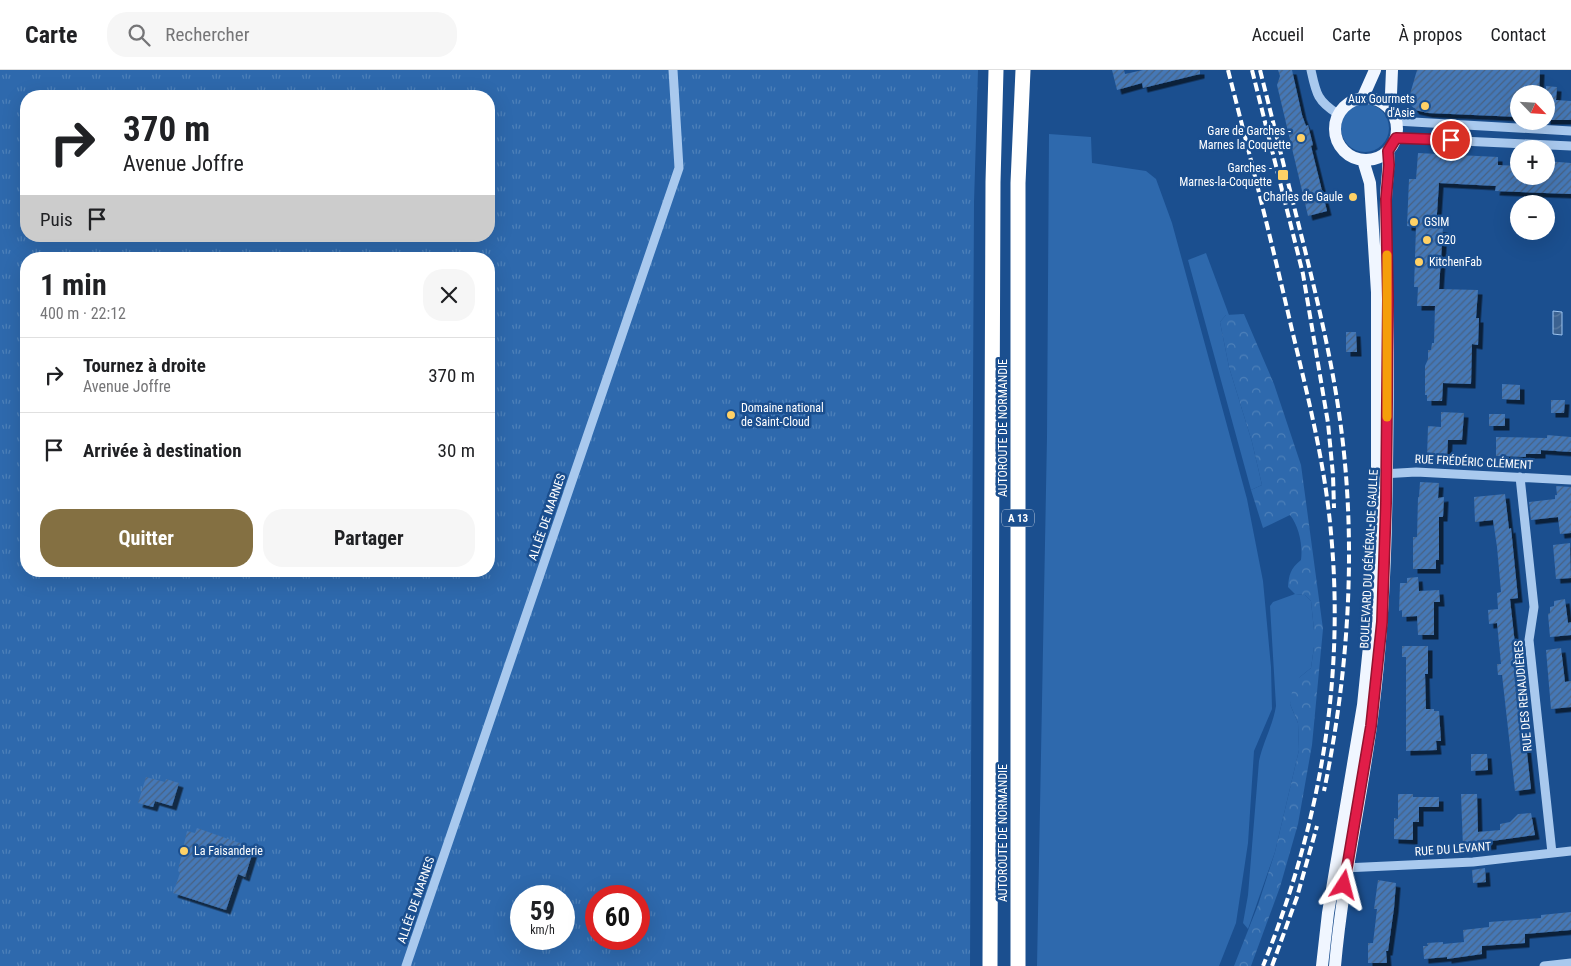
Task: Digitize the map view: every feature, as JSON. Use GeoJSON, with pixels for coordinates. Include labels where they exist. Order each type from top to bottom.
{"type":"FeatureCollection","features":[{"type":"Feature","properties":{"kind":"highway","name":"AUTOROUTE DE NORMANDIE"},"geometry":{"type":"LineString","coordinates":[[990,966],[993,182],[996,70]]}},
{"type":"Feature","properties":{"kind":"highway","name":"AUTOROUTE DE NORMANDIE"},"geometry":{"type":"LineString","coordinates":[[1018,966],[1018,183],[1022,70]]}},
{"type":"Feature","properties":{"kind":"main road"},"geometry":{"type":"LineString","coordinates":[[1362,97],[1375,70]]}},
{"type":"Feature","properties":{"kind":"main road"},"geometry":{"type":"LineString","coordinates":[[1388,106],[1391,94],[1392,70]]}},
{"type":"Feature","properties":{"kind":"main road"},"geometry":{"type":"LineString","coordinates":[[1362,97],[1380,101],[1388,106],[1396,121],[1396,138],[1388,151],[1377,158],[1363,160],[1349,155],[1338,143],[1335,133],[1335,123],[1338,114],[1349,103],[1362,97]]}},
{"type":"Feature","properties":{"kind":"main road","name":"BOULEVARD DU GÉNÉRAL DE GAULLE"},"geometry":{"type":"LineString","coordinates":[[1335,966],[1342,868],[1373,607],[1382,474],[1388,299],[1386,199],[1389,165],[1388,151]]}},
{"type":"Feature","properties":{"kind":"main road","name":"BOULEVARD DU GÉNÉRAL DE GAULLE"},"geometry":{"type":"LineString","coordinates":[[1363,160],[1371,191],[1377,292],[1382,474]]}},
{"type":"Feature","properties":{"kind":"main road","name":"BOULEVARD DU GÉNÉRAL DE GAULLE"},"geometry":{"type":"LineString","coordinates":[[1322,966],[1328,913],[1342,868]]}},
{"type":"Feature","properties":{"kind":"street","name":"ALLÉE DE MARNES"},"geometry":{"type":"LineString","coordinates":[[406,966],[679,168],[673,70]]}},
{"type":"Feature","properties":{"kind":"street"},"geometry":{"type":"LineString","coordinates":[[1311,70],[1316,94],[1327,107],[1338,114]]}},
{"type":"Feature","properties":{"kind":"street"},"geometry":{"type":"LineString","coordinates":[[1396,121],[1571,131]]}},
{"type":"Feature","properties":{"kind":"street"},"geometry":{"type":"LineString","coordinates":[[1396,138],[1571,146]]}},
{"type":"Feature","properties":{"kind":"street","name":"RUE FRÉDÉRIC CLÉMENT"},"geometry":{"type":"LineString","coordinates":[[1382,474],[1416,472],[1571,480]]}},
{"type":"Feature","properties":{"kind":"street","name":"RUE DES RENAUDIÈRES"},"geometry":{"type":"LineString","coordinates":[[1520,477],[1534,607],[1529,640],[1552,853]]}},
{"type":"Feature","properties":{"kind":"street","name":"RUE DU LEVANT"},"geometry":{"type":"LineString","coordinates":[[1342,868],[1473,862],[1571,851]]}},
{"type":"Feature","properties":{"kind":"street"},"geometry":{"type":"LineString","coordinates":[[1544,966],[1571,963]]}},
{"type":"Feature","properties":{"kind":"green space","name":"Domaine national de Saint-Cloud"},"geometry":{"type":"Polygon","coordinates":[[[0,70],[978,70],[974,202],[970,966],[0,966],[0,70]]]}},
{"type":"Feature","properties":{"kind":"green space"},"geometry":{"type":"Polygon","coordinates":[[[1360,104],[1370,104],[1379,108],[1385,114],[1388,119],[1388,137],[1379,148],[1370,152],[1360,152],[1351,148],[1345,142],[1341,133],[1341,123],[1345,114],[1351,108],[1360,104]]]}},
{"type":"Feature","properties":{"kind":"green space"},"geometry":{"type":"Polygon","coordinates":[[[1049,134],[1091,137],[1092,163],[1146,171],[1156,179],[1172,223],[1247,499],[1263,581],[1271,667],[1272,709],[1254,751],[1248,843],[1236,923],[1219,966],[1037,966],[1047,437],[1049,134]]]}},
{"type":"Feature","properties":{"kind":"green space"},"geometry":{"type":"Polygon","coordinates":[[[1206,253],[1229,315],[1226,315],[1220,322],[1229,367],[1252,442],[1262,485],[1251,490],[1188,260],[1206,253]]]}},
{"type":"Feature","properties":{"kind":"green space"},"geometry":{"type":"Polygon","coordinates":[[[1244,314],[1274,384],[1301,465],[1323,629],[1312,745],[1298,824],[1280,887],[1251,966],[1234,966],[1258,905],[1275,852],[1299,750],[1298,723],[1290,704],[1293,686],[1311,668],[1314,647],[1311,601],[1305,595],[1295,594],[1288,587],[1291,572],[1294,566],[1301,560],[1301,543],[1296,525],[1290,515],[1263,528],[1251,490],[1262,485],[1252,442],[1229,367],[1220,322],[1226,315],[1244,314]]]}},
{"type":"Feature","properties":{"kind":"green space"},"geometry":{"type":"Polygon","coordinates":[[[1295,594],[1305,595],[1311,601],[1314,647],[1311,668],[1300,677],[1290,704],[1298,723],[1299,750],[1275,852],[1248,929],[1243,923],[1248,895],[1259,761],[1276,706],[1270,606],[1273,602],[1295,594]]]}},
{"type":"Feature","properties":{"kind":"water"},"geometry":{"type":"Polygon","coordinates":[[[1553,311],[1562,312],[1562,335],[1553,334],[1553,311]]]}},
{"type":"Feature","properties":{"kind":"building"},"geometry":{"type":"Polygon","coordinates":[[[1112,70],[1124,70],[1125,74],[1143,70],[1200,70],[1200,74],[1143,88],[1142,83],[1117,90],[1112,70]]]}},
{"type":"Feature","properties":{"kind":"building"},"geometry":{"type":"Polygon","coordinates":[[[1278,70],[1292,70],[1302,115],[1306,126],[1308,125],[1313,145],[1311,146],[1327,211],[1308,216],[1277,85],[1280,76],[1278,70]]]}},
{"type":"Feature","properties":{"kind":"building"},"geometry":{"type":"Polygon","coordinates":[[[1417,70],[1540,70],[1539,85],[1510,85],[1510,117],[1428,113],[1415,110],[1408,101],[1417,70]]]}},
{"type":"Feature","properties":{"kind":"building"},"geometry":{"type":"Polygon","coordinates":[[[1555,87],[1557,87],[1556,100],[1571,101],[1571,120],[1555,120],[1555,87]]]}},
{"type":"Feature","properties":{"kind":"building"},"geometry":{"type":"Polygon","coordinates":[[[1418,153],[1498,157],[1498,165],[1510,166],[1510,185],[1555,185],[1555,162],[1571,163],[1571,194],[1495,191],[1496,186],[1439,183],[1436,228],[1443,228],[1439,289],[1478,290],[1476,318],[1479,318],[1478,345],[1472,344],[1471,384],[1443,383],[1442,401],[1427,401],[1427,395],[1425,395],[1425,366],[1428,359],[1428,350],[1431,350],[1432,343],[1434,343],[1435,306],[1417,306],[1418,287],[1414,287],[1416,227],[1407,226],[1409,179],[1416,179],[1418,153]]]}},
{"type":"Feature","properties":{"kind":"building"},"geometry":{"type":"Polygon","coordinates":[[[1346,332],[1356,332],[1357,352],[1346,352],[1346,332]]]}},
{"type":"Feature","properties":{"kind":"building"},"geometry":{"type":"Polygon","coordinates":[[[1502,384],[1520,385],[1520,400],[1502,399],[1502,384]]]}},
{"type":"Feature","properties":{"kind":"building"},"geometry":{"type":"Polygon","coordinates":[[[1551,400],[1565,400],[1564,413],[1551,413],[1551,400]]]}},
{"type":"Feature","properties":{"kind":"building"},"geometry":{"type":"Polygon","coordinates":[[[1441,412],[1464,413],[1462,440],[1448,440],[1447,458],[1427,457],[1428,426],[1441,427],[1441,412]]]}},
{"type":"Feature","properties":{"kind":"building"},"geometry":{"type":"Polygon","coordinates":[[[1489,414],[1505,414],[1505,426],[1489,426],[1489,414]]]}},
{"type":"Feature","properties":{"kind":"building"},"geometry":{"type":"Polygon","coordinates":[[[1547,435],[1571,437],[1571,452],[1541,450],[1541,454],[1526,454],[1526,457],[1496,456],[1496,437],[1547,438],[1547,435]]]}},
{"type":"Feature","properties":{"kind":"building"},"geometry":{"type":"Polygon","coordinates":[[[1420,482],[1439,483],[1438,498],[1444,497],[1443,517],[1439,517],[1439,560],[1436,560],[1436,569],[1413,569],[1413,537],[1417,537],[1420,482]]]}},
{"type":"Feature","properties":{"kind":"building"},"geometry":{"type":"Polygon","coordinates":[[[1556,486],[1571,487],[1571,533],[1560,534],[1558,517],[1531,520],[1529,502],[1555,499],[1555,495],[1557,495],[1556,486]]]}},
{"type":"Feature","properties":{"kind":"building"},"geometry":{"type":"Polygon","coordinates":[[[1505,494],[1509,529],[1511,528],[1518,598],[1510,599],[1531,789],[1515,791],[1502,675],[1498,675],[1497,664],[1501,664],[1497,623],[1489,624],[1488,610],[1498,609],[1497,593],[1501,592],[1497,547],[1493,520],[1475,522],[1474,497],[1505,494]]]}},
{"type":"Feature","properties":{"kind":"building"},"geometry":{"type":"Polygon","coordinates":[[[1570,543],[1571,578],[1556,579],[1553,545],[1570,543]]]}},
{"type":"Feature","properties":{"kind":"building"},"geometry":{"type":"Polygon","coordinates":[[[1418,577],[1419,591],[1439,590],[1440,602],[1434,602],[1434,635],[1418,635],[1417,616],[1402,617],[1402,610],[1399,611],[1400,583],[1407,583],[1407,578],[1418,577]]]}},
{"type":"Feature","properties":{"kind":"building"},"geometry":{"type":"Polygon","coordinates":[[[1565,599],[1568,623],[1571,622],[1571,635],[1550,637],[1548,614],[1550,613],[1550,607],[1554,606],[1554,601],[1565,599]]]}},
{"type":"Feature","properties":{"kind":"building"},"geometry":{"type":"Polygon","coordinates":[[[1402,646],[1428,646],[1428,674],[1425,674],[1426,709],[1439,711],[1441,741],[1436,741],[1437,750],[1406,751],[1406,657],[1402,657],[1402,646]]]}},
{"type":"Feature","properties":{"kind":"building"},"geometry":{"type":"Polygon","coordinates":[[[1561,648],[1565,682],[1571,681],[1571,707],[1551,709],[1546,650],[1561,648]]]}},
{"type":"Feature","properties":{"kind":"building"},"geometry":{"type":"Polygon","coordinates":[[[1471,754],[1487,754],[1488,770],[1471,771],[1471,754]]]}},
{"type":"Feature","properties":{"kind":"building"},"geometry":{"type":"Polygon","coordinates":[[[146,777],[165,782],[166,779],[179,783],[172,806],[155,801],[153,807],[138,803],[146,777]]]}},
{"type":"Feature","properties":{"kind":"building"},"geometry":{"type":"Polygon","coordinates":[[[1398,794],[1413,794],[1413,797],[1439,797],[1439,807],[1419,807],[1419,822],[1413,822],[1413,840],[1394,839],[1394,818],[1398,819],[1398,794]]]}},
{"type":"Feature","properties":{"kind":"building"},"geometry":{"type":"Polygon","coordinates":[[[1461,794],[1477,794],[1478,832],[1500,830],[1500,824],[1510,822],[1518,814],[1531,813],[1535,835],[1492,841],[1492,845],[1463,848],[1461,794]]]}},
{"type":"Feature","properties":{"kind":"building"},"geometry":{"type":"Polygon","coordinates":[[[197,828],[254,848],[245,877],[238,874],[226,910],[173,893],[180,873],[178,871],[187,831],[195,833],[197,828]]]}},
{"type":"Feature","properties":{"kind":"building"},"geometry":{"type":"Polygon","coordinates":[[[1485,868],[1486,882],[1473,883],[1472,870],[1485,868]]]}},
{"type":"Feature","properties":{"kind":"building"},"geometry":{"type":"Polygon","coordinates":[[[1378,880],[1396,883],[1394,908],[1388,951],[1386,951],[1387,963],[1368,963],[1368,943],[1373,943],[1377,909],[1374,909],[1378,880]]]}},
{"type":"Feature","properties":{"kind":"building"},"geometry":{"type":"Polygon","coordinates":[[[1571,912],[1571,930],[1525,934],[1525,943],[1482,946],[1482,954],[1447,959],[1447,957],[1424,959],[1423,946],[1428,946],[1427,943],[1464,942],[1463,930],[1489,927],[1489,922],[1541,918],[1541,915],[1571,912]]]}},
{"type":"Feature","properties":{"kind":"railway"},"geometry":{"type":"LineString","coordinates":[[1228,70],[1277,265],[1315,431],[1325,482],[1331,533],[1334,589],[1334,644],[1323,754],[1313,807],[1299,861],[1283,914],[1263,966]]}},
{"type":"Feature","properties":{"kind":"railway"},"geometry":{"type":"LineString","coordinates":[[1252,70],[1303,274],[1328,423],[1334,508]]}},
{"type":"Feature","properties":{"kind":"railway"},"geometry":{"type":"LineString","coordinates":[[1260,70],[1324,332],[1337,398],[1345,466],[1349,559],[1345,653],[1333,746],[1324,791]]}},
{"type":"Feature","properties":{"kind":"railway"},"geometry":{"type":"LineString","coordinates":[[1272,966],[1297,897],[1317,826]]}},
{"type":"Feature","properties":{"kind":"slow traffic"},"geometry":{"type":"LineString","coordinates":[[1387,255],[1387,417]]}},
{"type":"Feature","properties":{"kind":"place","name":"Aux Gourmets d'Asie"},"geometry":{"type":"Point","coordinates":[1425,106]}},
{"type":"Feature","properties":{"kind":"place","name":"Gare de Garches - Marnes la Coquette"},"geometry":{"type":"Point","coordinates":[1301,138]}},
{"type":"Feature","properties":{"kind":"place","name":"Garches - Marnes-la-Coquette"},"geometry":{"type":"Point","coordinates":[1283,175]}},
{"type":"Feature","properties":{"kind":"place","name":"Charles de Gaule"},"geometry":{"type":"Point","coordinates":[1353,197]}},
{"type":"Feature","properties":{"kind":"place","name":"GSIM"},"geometry":{"type":"Point","coordinates":[1414,222]}},
{"type":"Feature","properties":{"kind":"place","name":"G20"},"geometry":{"type":"Point","coordinates":[1427,240]}},
{"type":"Feature","properties":{"kind":"place","name":"KitchenFab"},"geometry":{"type":"Point","coordinates":[1419,262]}},
{"type":"Feature","properties":{"kind":"place","name":"Domaine national de Saint-Cloud"},"geometry":{"type":"Point","coordinates":[731,415]}},
{"type":"Feature","properties":{"kind":"place","name":"La Faisanderie"},"geometry":{"type":"Point","coordinates":[184,851]}},
{"type":"Feature","properties":{"kind":"route"},"geometry":{"type":"LineString","coordinates":[[1344,885],[1371,726],[1382,622],[1386,515],[1388,299],[1386,199],[1389,165],[1388,151],[1396,138],[1451,140]]}}]}
